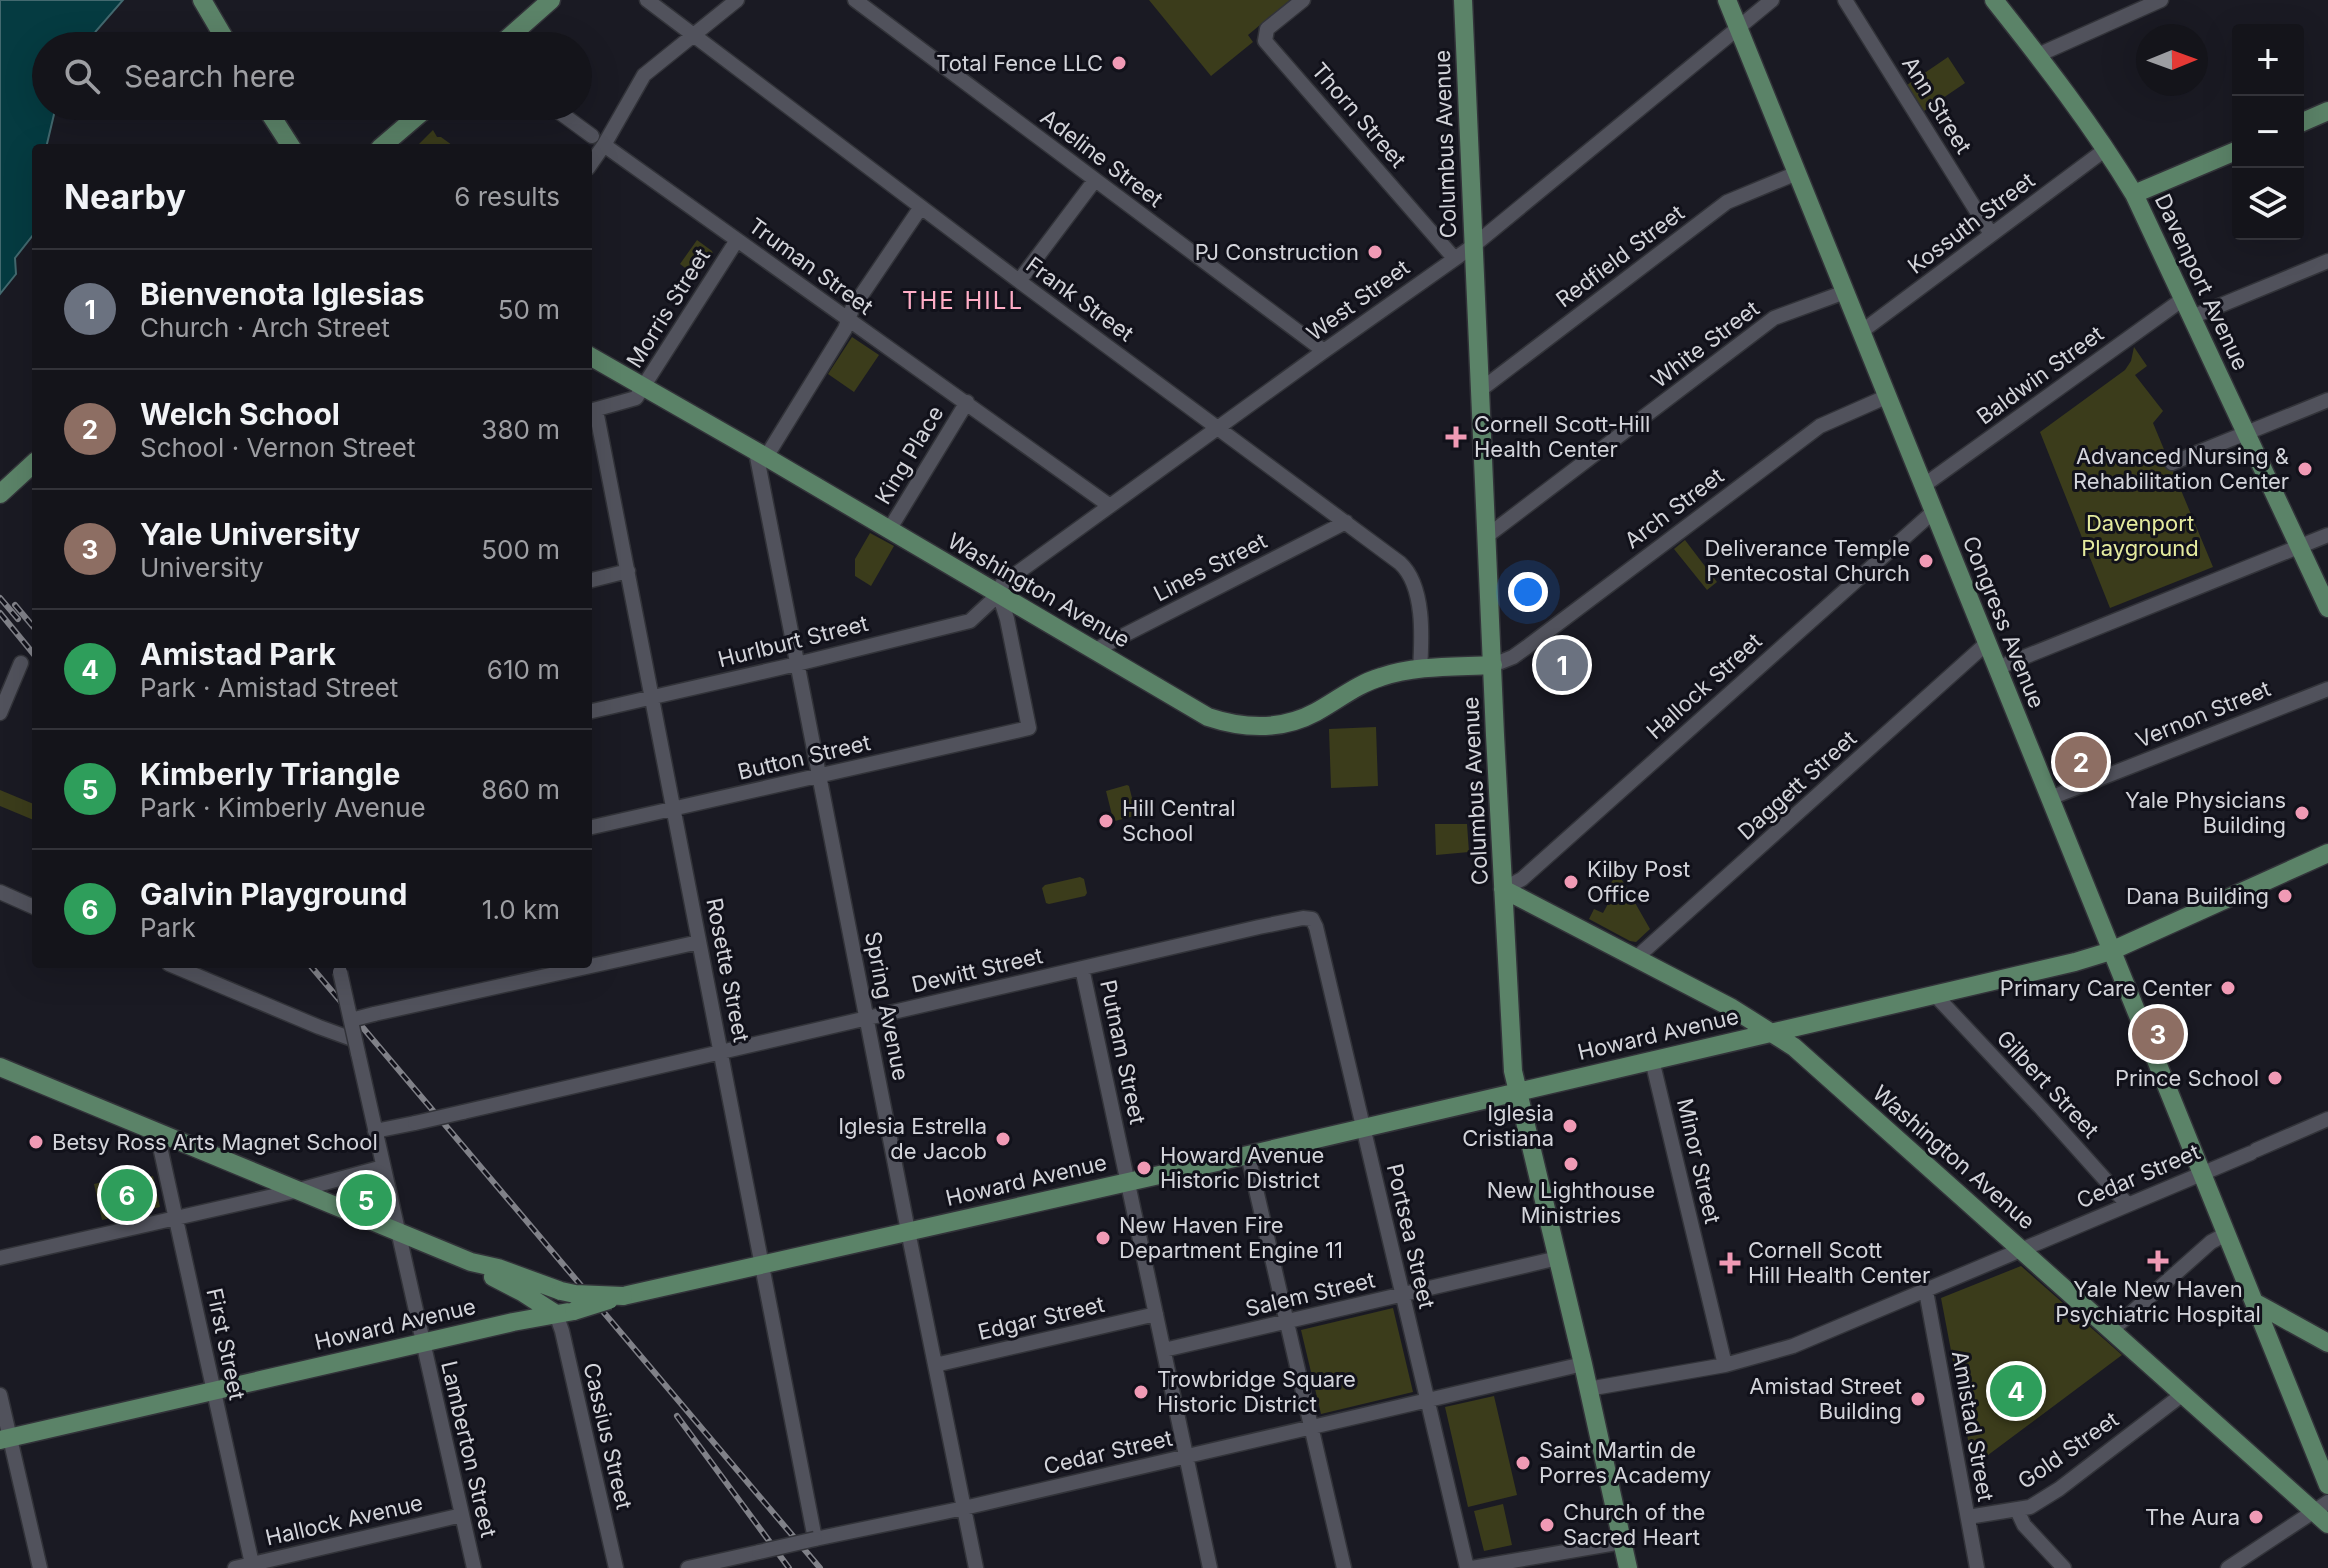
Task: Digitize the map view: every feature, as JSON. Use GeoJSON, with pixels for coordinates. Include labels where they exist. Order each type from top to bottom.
{"type":"FeatureCollection","features":[{"type":"Feature","properties":{"kind":"main road"},"geometry":{"type":"LineString","coordinates":[[202,0],[221,32]]}},
{"type":"Feature","properties":{"kind":"main road"},"geometry":{"type":"LineString","coordinates":[[515,32],[551,0]]}},
{"type":"Feature","properties":{"kind":"main road","name":"Columbus Avenue"},"geometry":{"type":"LineString","coordinates":[[1463,0],[1513,1071],[1628,1568]]}},
{"type":"Feature","properties":{"kind":"main road","name":"Congress Avenue"},"geometry":{"type":"LineString","coordinates":[[1727,0],[2328,1485]]}},
{"type":"Feature","properties":{"kind":"main road","name":"Davenport Avenue"},"geometry":{"type":"LineString","coordinates":[[1994,0],[2106,149],[2134,194],[2328,608]]}},
{"type":"Feature","properties":{"kind":"main road"},"geometry":{"type":"LineString","coordinates":[[2304,121],[2328,111]]}},
{"type":"Feature","properties":{"kind":"main road"},"geometry":{"type":"LineString","coordinates":[[274,120],[289,144]]}},
{"type":"Feature","properties":{"kind":"main road"},"geometry":{"type":"LineString","coordinates":[[385,144],[413,120]]}},
{"type":"Feature","properties":{"kind":"main road"},"geometry":{"type":"LineString","coordinates":[[2134,194],[2232,153]]}},
{"type":"Feature","properties":{"kind":"main road","name":"Washington Avenue"},"geometry":{"type":"LineString","coordinates":[[592,357],[1208,717],[1232,725],[1283,725],[1314,713],[1385,675],[1493,665]]}},
{"type":"Feature","properties":{"kind":"main road"},"geometry":{"type":"LineString","coordinates":[[0,494],[32,465]]}},
{"type":"Feature","properties":{"kind":"main road","name":"Howard Avenue"},"geometry":{"type":"LineString","coordinates":[[5,1439],[1936,996],[2111,951],[2328,853]]}},
{"type":"Feature","properties":{"kind":"main road","name":"Washington Avenue"},"geometry":{"type":"LineString","coordinates":[[1503,889],[1730,1007],[1794,1047],[2183,1394],[2321,1507],[2328,1524]]}},
{"type":"Feature","properties":{"kind":"main road"},"geometry":{"type":"LineString","coordinates":[[0,1067],[471,1262],[565,1312]]}},
{"type":"Feature","properties":{"kind":"main road"},"geometry":{"type":"LineString","coordinates":[[471,1262],[498,1268],[561,1291],[623,1296]]}},
{"type":"Feature","properties":{"kind":"main road"},"geometry":{"type":"LineString","coordinates":[[2254,1302],[2328,1343]]}},
{"type":"Feature","properties":{"kind":"street","name":"Frank Street"},"geometry":{"type":"LineString","coordinates":[[647,0],[1400,563],[1415,583],[1419,603],[1420,670]]}},
{"type":"Feature","properties":{"kind":"street"},"geometry":{"type":"LineString","coordinates":[[592,157],[598,140],[644,75],[737,0]]}},
{"type":"Feature","properties":{"kind":"street","name":"Adeline Street"},"geometry":{"type":"LineString","coordinates":[[855,0],[1324,351]]}},
{"type":"Feature","properties":{"kind":"street","name":"Thorn Street"},"geometry":{"type":"LineString","coordinates":[[1303,0],[1267,29],[1265,41],[1454,258]]}},
{"type":"Feature","properties":{"kind":"street","name":"West Street"},"geometry":{"type":"LineString","coordinates":[[999,594],[1002,584],[1473,246],[1772,0]]}},
{"type":"Feature","properties":{"kind":"street","name":"Ann Street"},"geometry":{"type":"LineString","coordinates":[[1845,0],[1991,234]]}},
{"type":"Feature","properties":{"kind":"street"},"geometry":{"type":"LineString","coordinates":[[2038,55],[2161,0]]}},
{"type":"Feature","properties":{"kind":"street","name":"Truman Street"},"geometry":{"type":"LineString","coordinates":[[570,120],[1110,506]]}},
{"type":"Feature","properties":{"kind":"street","name":"Kossuth Street"},"geometry":{"type":"LineString","coordinates":[[1861,332],[2106,149]]}},
{"type":"Feature","properties":{"kind":"street","name":"Redfield Street"},"geometry":{"type":"LineString","coordinates":[[1479,391],[1727,202],[1797,173]]}},
{"type":"Feature","properties":{"kind":"street"},"geometry":{"type":"LineString","coordinates":[[1019,281],[1095,180]]}},
{"type":"Feature","properties":{"kind":"street"},"geometry":{"type":"LineString","coordinates":[[761,454],[844,331],[852,309],[921,207]]}},
{"type":"Feature","properties":{"kind":"street","name":"Morris Street"},"geometry":{"type":"LineString","coordinates":[[592,411],[636,398],[737,240]]}},
{"type":"Feature","properties":{"kind":"street"},"geometry":{"type":"LineString","coordinates":[[2192,317],[2328,261]]}},
{"type":"Feature","properties":{"kind":"street","name":"White Street"},"geometry":{"type":"LineString","coordinates":[[1487,536],[1774,318],[1845,292]]}},
{"type":"Feature","properties":{"kind":"street","name":"Baldwin Street"},"geometry":{"type":"LineString","coordinates":[[1923,486],[2183,299]]}},
{"type":"Feature","properties":{"kind":"street","name":"Arch Street"},"geometry":{"type":"LineString","coordinates":[[1493,665],[1527,647],[1820,426],[1888,396]]}},
{"type":"Feature","properties":{"kind":"street"},"geometry":{"type":"LineString","coordinates":[[2172,463],[2328,400]]}},
{"type":"Feature","properties":{"kind":"street","name":"King Place"},"geometry":{"type":"LineString","coordinates":[[889,530],[967,402]]}},
{"type":"Feature","properties":{"kind":"street","name":"Rosette Street"},"geometry":{"type":"LineString","coordinates":[[592,411],[628,571],[815,1537]]}},
{"type":"Feature","properties":{"kind":"street","name":"Spring Avenue"},"geometry":{"type":"LineString","coordinates":[[761,454],[797,664],[976,1568]]}},
{"type":"Feature","properties":{"kind":"street","name":"Hallock Street"},"geometry":{"type":"LineString","coordinates":[[1503,889],[1522,879],[1933,512]]}},
{"type":"Feature","properties":{"kind":"street","name":"Lines Street"},"geometry":{"type":"LineString","coordinates":[[1095,650],[1346,522]]}},
{"type":"Feature","properties":{"kind":"street"},"geometry":{"type":"LineString","coordinates":[[1997,668],[2328,535]]}},
{"type":"Feature","properties":{"kind":"street"},"geometry":{"type":"LineString","coordinates":[[592,580],[628,571]]}},
{"type":"Feature","properties":{"kind":"street","name":"Hurlburt Street"},"geometry":{"type":"LineString","coordinates":[[592,711],[970,621],[999,594]]}},
{"type":"Feature","properties":{"kind":"street","name":"Button Street"},"geometry":{"type":"LineString","coordinates":[[592,827],[1029,728],[999,594]]}},
{"type":"Feature","properties":{"kind":"street","name":"Daggett Street"},"geometry":{"type":"LineString","coordinates":[[1636,958],[1987,643]]}},
{"type":"Feature","properties":{"kind":"street"},"geometry":{"type":"LineString","coordinates":[[0,713],[21,663]]}},
{"type":"Feature","properties":{"kind":"street","name":"Vernon Street"},"geometry":{"type":"LineString","coordinates":[[2050,798],[2328,689]]}},
{"type":"Feature","properties":{"kind":"street"},"geometry":{"type":"LineString","coordinates":[[0,892],[32,906]]}},
{"type":"Feature","properties":{"kind":"street","name":"Dewitt Street"},"geometry":{"type":"LineString","coordinates":[[375,1131],[1308,918]]}},
{"type":"Feature","properties":{"kind":"street","name":"Portsea Street"},"geometry":{"type":"LineString","coordinates":[[1308,918],[1315,922],[1427,1401],[1470,1568]]}},
{"type":"Feature","properties":{"kind":"street"},"geometry":{"type":"LineString","coordinates":[[592,966],[699,942]]}},
{"type":"Feature","properties":{"kind":"street"},"geometry":{"type":"LineString","coordinates":[[178,968],[353,1044]]}},
{"type":"Feature","properties":{"kind":"street","name":"Lamberton Street"},"geometry":{"type":"LineString","coordinates":[[340,968],[353,1044],[474,1568]]}},
{"type":"Feature","properties":{"kind":"street"},"geometry":{"type":"LineString","coordinates":[[351,1020],[582,968]]}},
{"type":"Feature","properties":{"kind":"street","name":"Putnam Street"},"geometry":{"type":"LineString","coordinates":[[1082,968],[1210,1568]]}},
{"type":"Feature","properties":{"kind":"street","name":"Gilbert Street"},"geometry":{"type":"LineString","coordinates":[[1936,996],[2127,1204]]}},
{"type":"Feature","properties":{"kind":"street","name":"Minor Street"},"geometry":{"type":"LineString","coordinates":[[1652,1060],[1725,1365]]}},
{"type":"Feature","properties":{"kind":"street","name":"Cedar Street"},"geometry":{"type":"LineString","coordinates":[[1588,1389],[1725,1365],[1793,1346],[2328,1119]]}},
{"type":"Feature","properties":{"kind":"street","name":"First Street"},"geometry":{"type":"LineString","coordinates":[[157,1133],[252,1564]]}},
{"type":"Feature","properties":{"kind":"street"},"geometry":{"type":"LineString","coordinates":[[1248,1155],[1344,1568]]}},
{"type":"Feature","properties":{"kind":"street"},"geometry":{"type":"LineString","coordinates":[[0,1258],[295,1191],[383,1167]]}},
{"type":"Feature","properties":{"kind":"street"},"geometry":{"type":"LineString","coordinates":[[2112,1330],[2211,1242],[2226,1234]]}},
{"type":"Feature","properties":{"kind":"street","name":"Salem Street"},"geometry":{"type":"LineString","coordinates":[[1164,1350],[1558,1258]]}},
{"type":"Feature","properties":{"kind":"street","name":"Amistad Street"},"geometry":{"type":"LineString","coordinates":[[1926,1291],[1977,1568]]}},
{"type":"Feature","properties":{"kind":"street","name":"Cassius Street"},"geometry":{"type":"LineString","coordinates":[[565,1312],[616,1568]]}},
{"type":"Feature","properties":{"kind":"street","name":"Edgar Street"},"geometry":{"type":"LineString","coordinates":[[935,1365],[1156,1314]]}},
{"type":"Feature","properties":{"kind":"street","name":"Cedar Street"},"geometry":{"type":"LineString","coordinates":[[688,1568],[815,1537],[964,1508],[1583,1364]]}},
{"type":"Feature","properties":{"kind":"street","name":"Gold Street"},"geometry":{"type":"LineString","coordinates":[[1968,1517],[2030,1507],[2059,1489],[2183,1394]]}},
{"type":"Feature","properties":{"kind":"street"},"geometry":{"type":"LineString","coordinates":[[0,1395],[5,1439],[40,1568]]}},
{"type":"Feature","properties":{"kind":"street"},"geometry":{"type":"LineString","coordinates":[[2228,1568],[2321,1507]]}},
{"type":"Feature","properties":{"kind":"street"},"geometry":{"type":"LineString","coordinates":[[2017,1510],[2024,1525],[2064,1568]]}},
{"type":"Feature","properties":{"kind":"street","name":"Hallock Avenue"},"geometry":{"type":"LineString","coordinates":[[235,1568],[462,1515]]}},
{"type":"Feature","properties":{"kind":"street"},"geometry":{"type":"LineString","coordinates":[[1470,1568],[1622,1542]]}},
{"type":"Feature","properties":{"kind":"green space"},"geometry":{"type":"Polygon","coordinates":[[[1149,0],[1290,0],[1248,35],[1253,42],[1211,76],[1149,0]]]}},
{"type":"Feature","properties":{"kind":"green space"},"geometry":{"type":"Polygon","coordinates":[[[1948,57],[1965,83],[1924,111],[1907,85],[1948,57]]]}},
{"type":"Feature","properties":{"kind":"green space"},"geometry":{"type":"Polygon","coordinates":[[[433,130],[437,137],[451,144],[419,144],[433,130]]]}},
{"type":"Feature","properties":{"kind":"green space"},"geometry":{"type":"Polygon","coordinates":[[[697,240],[713,254],[697,277],[680,264],[697,240]]]}},
{"type":"Feature","properties":{"kind":"green space"},"geometry":{"type":"Polygon","coordinates":[[[852,337],[879,355],[854,392],[828,374],[852,337]]]}},
{"type":"Feature","properties":{"kind":"green space","name":"Davenport Playground"},"geometry":{"type":"Polygon","coordinates":[[[2134,347],[2147,366],[2135,375],[2163,411],[2153,423],[2213,567],[2110,608],[2040,432],[2125,370],[2134,347]]]}},
{"type":"Feature","properties":{"kind":"green space"},"geometry":{"type":"Polygon","coordinates":[[[870,533],[894,546],[871,586],[855,576],[855,559],[870,533]]]}},
{"type":"Feature","properties":{"kind":"green space"},"geometry":{"type":"Polygon","coordinates":[[[1685,540],[1717,582],[1707,590],[1674,549],[1685,540]]]}},
{"type":"Feature","properties":{"kind":"green space"},"geometry":{"type":"Polygon","coordinates":[[[1376,727],[1378,786],[1331,788],[1329,729],[1376,727]]]}},
{"type":"Feature","properties":{"kind":"green space"},"geometry":{"type":"Polygon","coordinates":[[[1127,785],[1136,814],[1115,821],[1106,791],[1127,785]]]}},
{"type":"Feature","properties":{"kind":"green space"},"geometry":{"type":"Polygon","coordinates":[[[0,790],[32,803],[32,819],[0,806],[0,790]]]}},
{"type":"Feature","properties":{"kind":"green space"},"geometry":{"type":"Polygon","coordinates":[[[1435,824],[1467,824],[1469,852],[1436,855],[1435,824]]]}},
{"type":"Feature","properties":{"kind":"green space"},"geometry":{"type":"Polygon","coordinates":[[[1618,873],[1650,929],[1636,942],[1589,919],[1594,909],[1603,913],[1615,891],[1610,884],[1618,873]]]}},
{"type":"Feature","properties":{"kind":"green space"},"geometry":{"type":"Polygon","coordinates":[[[1080,877],[1084,879],[1085,896],[1046,903],[1042,888],[1045,885],[1080,877]]]}},
{"type":"Feature","properties":{"kind":"green space"},"geometry":{"type":"Polygon","coordinates":[[[153,1176],[160,1207],[102,1220],[94,1184],[153,1176]]]}},
{"type":"Feature","properties":{"kind":"green space"},"geometry":{"type":"Polygon","coordinates":[[[373,1182],[378,1208],[338,1193],[339,1190],[373,1182]]]}},
{"type":"Feature","properties":{"kind":"green space"},"geometry":{"type":"Polygon","coordinates":[[[2021,1266],[2122,1355],[1976,1464],[1972,1461],[1941,1298],[2021,1266]]]}},
{"type":"Feature","properties":{"kind":"green space"},"geometry":{"type":"Polygon","coordinates":[[[1393,1308],[1413,1392],[1321,1414],[1301,1330],[1393,1308]]]}},
{"type":"Feature","properties":{"kind":"green space"},"geometry":{"type":"Polygon","coordinates":[[[1494,1396],[1517,1495],[1468,1507],[1445,1407],[1494,1396]]]}},
{"type":"Feature","properties":{"kind":"green space"},"geometry":{"type":"Polygon","coordinates":[[[1503,1504],[1512,1545],[1484,1551],[1474,1511],[1503,1504]]]}},
{"type":"Feature","properties":{"kind":"water"},"geometry":{"type":"Polygon","coordinates":[[[0,0],[123,0],[95,32],[32,32],[32,120],[53,120],[47,144],[32,144],[32,236],[15,258],[16,274],[0,294],[0,0]]]}},
{"type":"Feature","properties":{"kind":"railway"},"geometry":{"type":"LineString","coordinates":[[0,598],[18,619]]}},
{"type":"Feature","properties":{"kind":"railway"},"geometry":{"type":"LineString","coordinates":[[15,605],[32,625]]}},
{"type":"Feature","properties":{"kind":"railway"},"geometry":{"type":"LineString","coordinates":[[0,613],[32,652]]}},
{"type":"Feature","properties":{"kind":"railway"},"geometry":{"type":"LineString","coordinates":[[312,968],[820,1568]]}},
{"type":"Feature","properties":{"kind":"railway"},"geometry":{"type":"LineString","coordinates":[[677,1416],[789,1568]]}},
{"type":"Feature","properties":{"kind":"place","name":"Total Fence LLC"},"geometry":{"type":"Point","coordinates":[1119,63]}},
{"type":"Feature","properties":{"kind":"place","name":"PJ Construction"},"geometry":{"type":"Point","coordinates":[1375,252]}},
{"type":"Feature","properties":{"kind":"place","name":"Cornell Scott-Hill Health Center"},"geometry":{"type":"Point","coordinates":[1456,437]}},
{"type":"Feature","properties":{"kind":"place","name":"Advanced Nursing & Rehabilitation Center"},"geometry":{"type":"Point","coordinates":[2305,469]}},
{"type":"Feature","properties":{"kind":"place","name":"Deliverance Temple Pentecostal Church"},"geometry":{"type":"Point","coordinates":[1926,561]}},
{"type":"Feature","properties":{"kind":"place","name":"Bienvenota Iglesias"},"geometry":{"type":"Point","coordinates":[1562,665]}},
{"type":"Feature","properties":{"kind":"place","name":"Welch School"},"geometry":{"type":"Point","coordinates":[2081,762]}},
{"type":"Feature","properties":{"kind":"place","name":"Yale Physicians Building"},"geometry":{"type":"Point","coordinates":[2302,813]}},
{"type":"Feature","properties":{"kind":"place","name":"Hill Central School"},"geometry":{"type":"Point","coordinates":[1106,821]}},
{"type":"Feature","properties":{"kind":"place","name":"Kilby Post Office"},"geometry":{"type":"Point","coordinates":[1571,882]}},
{"type":"Feature","properties":{"kind":"place","name":"Dana Building"},"geometry":{"type":"Point","coordinates":[2285,896]}},
{"type":"Feature","properties":{"kind":"place","name":"Primary Care Center"},"geometry":{"type":"Point","coordinates":[2228,988]}},
{"type":"Feature","properties":{"kind":"place","name":"Yale University"},"geometry":{"type":"Point","coordinates":[2158,1034]}},
{"type":"Feature","properties":{"kind":"place","name":"Prince School"},"geometry":{"type":"Point","coordinates":[2275,1078]}},
{"type":"Feature","properties":{"kind":"place","name":"Iglesia Cristiana"},"geometry":{"type":"Point","coordinates":[1570,1126]}},
{"type":"Feature","properties":{"kind":"place","name":"Iglesia Estrella de Jacob"},"geometry":{"type":"Point","coordinates":[1003,1139]}},
{"type":"Feature","properties":{"kind":"place","name":"Betsy Ross Arts Magnet School"},"geometry":{"type":"Point","coordinates":[36,1142]}},
{"type":"Feature","properties":{"kind":"place","name":"New Lighthouse Ministries"},"geometry":{"type":"Point","coordinates":[1571,1164]}},
{"type":"Feature","properties":{"kind":"place","name":"Howard Avenue Historic District"},"geometry":{"type":"Point","coordinates":[1144,1168]}},
{"type":"Feature","properties":{"kind":"place","name":"Galvin Playground"},"geometry":{"type":"Point","coordinates":[127,1195]}},
{"type":"Feature","properties":{"kind":"place","name":"Kimberly Triangle"},"geometry":{"type":"Point","coordinates":[366,1200]}},
{"type":"Feature","properties":{"kind":"place","name":"New Haven Fire Department Engine 11"},"geometry":{"type":"Point","coordinates":[1103,1238]}},
{"type":"Feature","properties":{"kind":"place","name":"Yale New Haven Psychiatric Hospital"},"geometry":{"type":"Point","coordinates":[2158,1261]}},
{"type":"Feature","properties":{"kind":"place","name":"Cornell Scott Hill Health Center"},"geometry":{"type":"Point","coordinates":[1730,1263]}},
{"type":"Feature","properties":{"kind":"place","name":"Amistad Park"},"geometry":{"type":"Point","coordinates":[2016,1391]}},
{"type":"Feature","properties":{"kind":"place","name":"Trowbridge Square Historic District"},"geometry":{"type":"Point","coordinates":[1141,1392]}},
{"type":"Feature","properties":{"kind":"place","name":"Amistad Street Building"},"geometry":{"type":"Point","coordinates":[1918,1399]}},
{"type":"Feature","properties":{"kind":"place","name":"Saint Martin de Porres Academy"},"geometry":{"type":"Point","coordinates":[1523,1463]}},
{"type":"Feature","properties":{"kind":"place","name":"The Aura"},"geometry":{"type":"Point","coordinates":[2256,1517]}},
{"type":"Feature","properties":{"kind":"place","name":"Church of the Sacred Heart"},"geometry":{"type":"Point","coordinates":[1547,1525]}},
{"type":"Feature","properties":{"kind":"district","name":"THE HILL"},"geometry":{"type":"Point","coordinates":[963,301]}}]}
